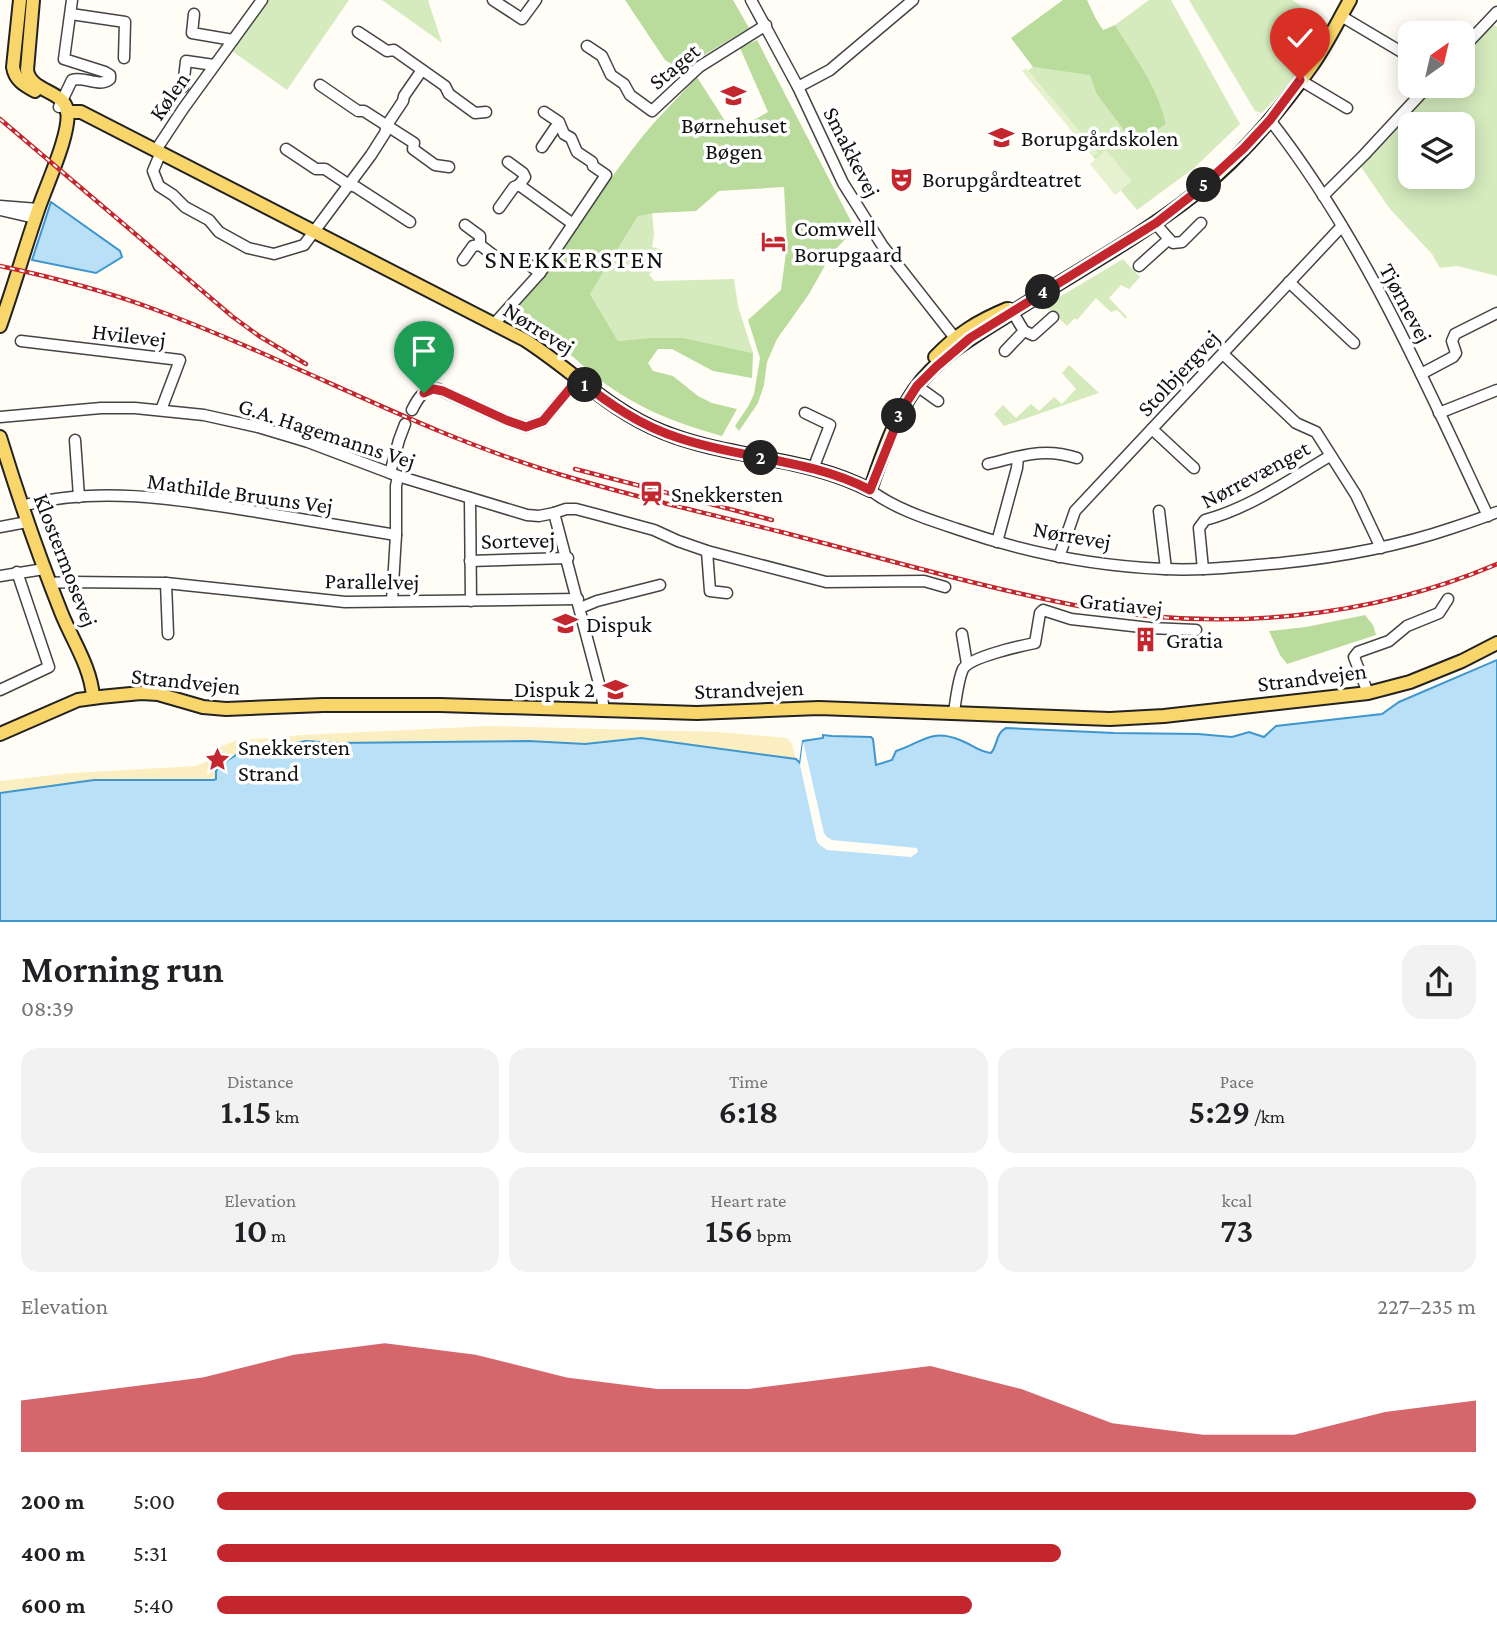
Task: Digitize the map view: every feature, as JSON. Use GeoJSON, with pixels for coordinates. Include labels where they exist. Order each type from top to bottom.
{"type":"FeatureCollection","features":[{"type":"Feature","properties":{"kind":"main road"},"geometry":{"type":"LineString","coordinates":[[20,0],[14,73],[24,85],[63,107]]}},
{"type":"Feature","properties":{"kind":"main road"},"geometry":{"type":"LineString","coordinates":[[0,326],[64,138],[68,117],[63,107],[27,76],[33,0]]}},
{"type":"Feature","properties":{"kind":"main road"},"geometry":{"type":"LineString","coordinates":[[870,490],[900,415],[917,386],[919,376],[927,366],[958,342],[1156,223],[1223,170],[1270,120],[1314,62],[1350,0]]}},
{"type":"Feature","properties":{"kind":"main road","name":"Nørrevej"},"geometry":{"type":"LineString","coordinates":[[63,107],[81,112],[159,151],[525,340],[545,352],[599,397],[641,423],[663,433],[722,449],[833,474],[870,490]]}},
{"type":"Feature","properties":{"kind":"main road","name":"Klostermosevej"},"geometry":{"type":"LineString","coordinates":[[0,437],[44,569],[90,678],[93,697]]}},
{"type":"Feature","properties":{"kind":"main road","name":"Strandvejen"},"geometry":{"type":"LineString","coordinates":[[0,734],[78,701],[133,694],[153,694],[203,707],[226,709],[323,705],[440,705],[696,713],[819,708],[1110,719],[1164,716],[1368,693],[1410,682],[1462,662],[1497,643]]}},
{"type":"Feature","properties":{"kind":"street"},"geometry":{"type":"LineString","coordinates":[[63,107],[72,80],[76,78],[104,84],[110,79],[110,75],[105,72],[64,59],[72,0]]}},
{"type":"Feature","properties":{"kind":"street","name":"Kølen"},"geometry":{"type":"LineString","coordinates":[[159,151],[183,108],[262,0]]}},
{"type":"Feature","properties":{"kind":"street"},"geometry":{"type":"LineString","coordinates":[[493,0],[522,19],[536,0]]}},
{"type":"Feature","properties":{"kind":"street","name":"Smakkevej"},"geometry":{"type":"LineString","coordinates":[[751,0],[798,88],[843,183],[888,252],[958,342]]}},
{"type":"Feature","properties":{"kind":"street"},"geometry":{"type":"LineString","coordinates":[[798,88],[830,70],[913,0]]}},
{"type":"Feature","properties":{"kind":"street"},"geometry":{"type":"LineString","coordinates":[[1475,35],[1497,12]]}},
{"type":"Feature","properties":{"kind":"street"},"geometry":{"type":"LineString","coordinates":[[71,14],[124,22],[124,58]]}},
{"type":"Feature","properties":{"kind":"street"},"geometry":{"type":"LineString","coordinates":[[194,14],[192,33],[233,40]]}},
{"type":"Feature","properties":{"kind":"street"},"geometry":{"type":"LineString","coordinates":[[1340,16],[1398,50]]}},
{"type":"Feature","properties":{"kind":"street","name":"Staget"},"geometry":{"type":"LineString","coordinates":[[587,46],[602,56],[611,75],[624,84],[630,95],[652,111],[699,67],[766,26]]}},
{"type":"Feature","properties":{"kind":"street"},"geometry":{"type":"LineString","coordinates":[[358,32],[387,51],[394,50],[445,86],[449,94],[475,113],[486,112]]}},
{"type":"Feature","properties":{"kind":"street","name":"Kølen"},"geometry":{"type":"LineString","coordinates":[[183,88],[186,61],[214,65]]}},
{"type":"Feature","properties":{"kind":"street"},"geometry":{"type":"LineString","coordinates":[[159,151],[153,171],[159,186],[173,194],[184,207],[209,220],[219,232],[248,247],[274,254],[304,245],[385,133],[404,96],[422,70]]}},
{"type":"Feature","properties":{"kind":"street"},"geometry":{"type":"LineString","coordinates":[[1300,80],[1347,108]]}},
{"type":"Feature","properties":{"kind":"street"},"geometry":{"type":"LineString","coordinates":[[320,86],[414,143],[413,149],[435,165],[449,167]]}},
{"type":"Feature","properties":{"kind":"street"},"geometry":{"type":"LineString","coordinates":[[1323,196],[1417,98]]}},
{"type":"Feature","properties":{"kind":"street"},"geometry":{"type":"LineString","coordinates":[[494,324],[540,274],[606,175],[577,152],[559,122],[544,111]]}},
{"type":"Feature","properties":{"kind":"street","name":"Tjørnevej"},"geometry":{"type":"LineString","coordinates":[[1270,120],[1342,226],[1492,514]]}},
{"type":"Feature","properties":{"kind":"street"},"geometry":{"type":"LineString","coordinates":[[542,147],[555,128],[561,127]]}},
{"type":"Feature","properties":{"kind":"street"},"geometry":{"type":"LineString","coordinates":[[286,149],[316,169],[325,170],[356,187],[410,222]]}},
{"type":"Feature","properties":{"kind":"street"},"geometry":{"type":"LineString","coordinates":[[499,208],[525,177],[508,162]]}},
{"type":"Feature","properties":{"kind":"street"},"geometry":{"type":"LineString","coordinates":[[519,185],[573,224]]}},
{"type":"Feature","properties":{"kind":"street"},"geometry":{"type":"LineString","coordinates":[[0,208],[36,214]]}},
{"type":"Feature","properties":{"kind":"street"},"geometry":{"type":"LineString","coordinates":[[1156,223],[1173,243],[1182,242],[1201,223]]}},
{"type":"Feature","properties":{"kind":"street"},"geometry":{"type":"LineString","coordinates":[[465,225],[480,236],[480,245]]}},
{"type":"Feature","properties":{"kind":"street","name":"Stolbjergvej"},"geometry":{"type":"LineString","coordinates":[[1059,557],[1075,511],[1342,226]]}},
{"type":"Feature","properties":{"kind":"street"},"geometry":{"type":"LineString","coordinates":[[1139,266],[1169,239]]}},
{"type":"Feature","properties":{"kind":"street"},"geometry":{"type":"LineString","coordinates":[[463,261],[473,246],[480,245],[497,258],[524,261],[540,274]]}},
{"type":"Feature","properties":{"kind":"street"},"geometry":{"type":"LineString","coordinates":[[1289,282],[1354,343]]}},
{"type":"Feature","properties":{"kind":"street"},"geometry":{"type":"LineString","coordinates":[[1011,310],[1024,331],[1033,335],[1053,317]]}},
{"type":"Feature","properties":{"kind":"street"},"geometry":{"type":"LineString","coordinates":[[1421,374],[1453,357],[1455,353],[1452,341],[1455,334],[1497,313]]}},
{"type":"Feature","properties":{"kind":"street"},"geometry":{"type":"LineString","coordinates":[[1005,351],[1024,331]]}},
{"type":"Feature","properties":{"kind":"street","name":"Hvilevej"},"geometry":{"type":"LineString","coordinates":[[21,341],[180,360],[161,410]]}},
{"type":"Feature","properties":{"kind":"street","name":"Nørrevænget"},"geometry":{"type":"LineString","coordinates":[[1223,354],[1295,422],[1316,432],[1356,495],[1381,548]]}},
{"type":"Feature","properties":{"kind":"street"},"geometry":{"type":"LineString","coordinates":[[412,410],[420,396],[438,389],[526,427],[543,421],[578,379]]}},
{"type":"Feature","properties":{"kind":"street"},"geometry":{"type":"LineString","coordinates":[[917,386],[938,401]]}},
{"type":"Feature","properties":{"kind":"street"},"geometry":{"type":"LineString","coordinates":[[1439,413],[1497,390]]}},
{"type":"Feature","properties":{"kind":"street","name":"G.A. Hagemanns Vej"},"geometry":{"type":"LineString","coordinates":[[0,417],[101,408],[135,408],[204,415],[308,442],[394,475],[527,515],[538,516],[576,509],[654,530],[707,551],[825,582],[924,581],[945,587]]}},
{"type":"Feature","properties":{"kind":"street"},"geometry":{"type":"LineString","coordinates":[[805,413],[830,425],[813,469]]}},
{"type":"Feature","properties":{"kind":"street"},"geometry":{"type":"LineString","coordinates":[[392,601],[396,535],[394,475],[398,440],[405,424]]}},
{"type":"Feature","properties":{"kind":"street"},"geometry":{"type":"LineString","coordinates":[[1152,429],[1194,468]]}},
{"type":"Feature","properties":{"kind":"street"},"geometry":{"type":"LineString","coordinates":[[75,440],[79,497]]}},
{"type":"Feature","properties":{"kind":"street"},"geometry":{"type":"LineString","coordinates":[[988,464],[1036,452],[1077,458]]}},
{"type":"Feature","properties":{"kind":"street","name":"Nørrevænget"},"geometry":{"type":"LineString","coordinates":[[1203,569],[1199,528],[1205,520],[1243,507],[1330,456]]}},
{"type":"Feature","properties":{"kind":"street"},"geometry":{"type":"LineString","coordinates":[[997,542],[1018,457]]}},
{"type":"Feature","properties":{"kind":"street","name":"Nørrevej"},"geometry":{"type":"LineString","coordinates":[[870,490],[890,503],[997,542],[1059,557],[1166,569],[1203,569],[1327,559],[1423,537],[1492,514]]}},
{"type":"Feature","properties":{"kind":"street","name":"Mathilde Bruuns Vej"},"geometry":{"type":"LineString","coordinates":[[22,506],[79,497],[116,496],[200,503],[396,535]]}},
{"type":"Feature","properties":{"kind":"street"},"geometry":{"type":"LineString","coordinates":[[470,498],[471,601]]}},
{"type":"Feature","properties":{"kind":"street"},"geometry":{"type":"LineString","coordinates":[[1159,511],[1166,569]]}},
{"type":"Feature","properties":{"kind":"street"},"geometry":{"type":"LineString","coordinates":[[554,513],[568,558],[604,710]]}},
{"type":"Feature","properties":{"kind":"street"},"geometry":{"type":"LineString","coordinates":[[0,527],[27,522]]}},
{"type":"Feature","properties":{"kind":"street"},"geometry":{"type":"LineString","coordinates":[[707,551],[710,591],[727,593]]}},
{"type":"Feature","properties":{"kind":"street","name":"Sortevej"},"geometry":{"type":"LineString","coordinates":[[470,561],[568,558]]}},
{"type":"Feature","properties":{"kind":"street"},"geometry":{"type":"LineString","coordinates":[[0,576],[44,569]]}},
{"type":"Feature","properties":{"kind":"street"},"geometry":{"type":"LineString","coordinates":[[0,690],[49,667],[17,572]]}},
{"type":"Feature","properties":{"kind":"street","name":"Parallelvej"},"geometry":{"type":"LineString","coordinates":[[50,583],[166,583],[345,602],[579,603],[660,585]]}},
{"type":"Feature","properties":{"kind":"street"},"geometry":{"type":"LineString","coordinates":[[166,583],[168,634]]}},
{"type":"Feature","properties":{"kind":"street"},"geometry":{"type":"LineString","coordinates":[[1368,693],[1354,657],[1359,652],[1389,641],[1407,625],[1439,613],[1448,599]]}},
{"type":"Feature","properties":{"kind":"street","name":"Gratiavej"},"geometry":{"type":"LineString","coordinates":[[967,664],[1001,651],[1034,643],[1040,613],[1044,610],[1071,619],[1196,630]]}},
{"type":"Feature","properties":{"kind":"street"},"geometry":{"type":"LineString","coordinates":[[954,712],[962,670],[967,664],[962,634]]}},
{"type":"Feature","properties":{"kind":"green space"},"geometry":{"type":"Polygon","coordinates":[[[267,0],[349,0],[287,90],[232,51],[267,0]]]}},
{"type":"Feature","properties":{"kind":"green space"},"geometry":{"type":"Polygon","coordinates":[[[382,0],[428,0],[442,43],[382,0]]]}},
{"type":"Feature","properties":{"kind":"green space"},"geometry":{"type":"Polygon","coordinates":[[[625,0],[733,0],[749,28],[686,66],[675,66],[665,60],[625,0]]]}},
{"type":"Feature","properties":{"kind":"green space"},"geometry":{"type":"Polygon","coordinates":[[[1063,0],[1087,0],[1103,30],[1115,25],[1145,73],[1166,124],[1154,132],[1148,146],[1132,146],[1096,93],[1090,75],[1033,67],[1011,38],[1063,0]]]}},
{"type":"Feature","properties":{"kind":"green space"},"geometry":{"type":"Polygon","coordinates":[[[1149,0],[1171,0],[1240,124],[1194,168],[1137,210],[1024,73],[1033,67],[1090,74],[1096,93],[1132,146],[1166,124],[1152,85],[1115,25],[1149,0]]]}},
{"type":"Feature","properties":{"kind":"green space"},"geometry":{"type":"Polygon","coordinates":[[[1189,0],[1292,0],[1330,25],[1301,71],[1262,113],[1255,111],[1189,0]]]}},
{"type":"Feature","properties":{"kind":"green space"},"geometry":{"type":"Polygon","coordinates":[[[1490,23],[1497,27],[1497,276],[1457,266],[1440,268],[1432,254],[1390,209],[1359,164],[1398,122],[1398,189],[1475,189],[1475,112],[1408,112],[1421,98],[1475,98],[1475,39],[1490,23]]]}},
{"type":"Feature","properties":{"kind":"green space"},"geometry":{"type":"Polygon","coordinates":[[[757,40],[855,229],[832,253],[809,294],[777,339],[767,362],[758,403],[739,431],[735,426],[754,394],[760,358],[748,320],[781,290],[787,245],[784,187],[719,191],[696,211],[638,216],[590,294],[618,341],[684,338],[753,353],[752,378],[713,371],[672,349],[658,349],[648,363],[653,371],[673,376],[698,396],[712,403],[737,409],[722,436],[671,419],[622,395],[515,310],[642,137],[697,77],[732,132],[768,112],[740,48],[757,40]]]}},
{"type":"Feature","properties":{"kind":"green space"},"geometry":{"type":"Polygon","coordinates":[[[1026,68],[1098,153],[1093,156],[1022,71],[1026,68]]]}},
{"type":"Feature","properties":{"kind":"green space"},"geometry":{"type":"Polygon","coordinates":[[[1106,150],[1132,181],[1115,195],[1090,164],[1106,150]]]}},
{"type":"Feature","properties":{"kind":"green space"},"geometry":{"type":"Polygon","coordinates":[[[652,211],[652,247],[663,250],[664,265],[662,267],[658,264],[649,275],[655,281],[734,279],[738,306],[753,353],[684,338],[618,341],[590,294],[638,216],[652,211]]]}},
{"type":"Feature","properties":{"kind":"green space"},"geometry":{"type":"Polygon","coordinates":[[[1123,259],[1140,277],[1129,289],[1121,285],[1109,298],[1126,319],[1117,310],[1111,312],[1096,298],[1077,320],[1075,318],[1067,326],[1046,305],[1123,259]]]}},
{"type":"Feature","properties":{"kind":"green space"},"geometry":{"type":"Polygon","coordinates":[[[1069,365],[1099,393],[1004,426],[994,414],[1003,405],[1016,418],[1031,404],[1039,411],[1054,397],[1062,404],[1076,389],[1062,373],[1069,365]]]}},
{"type":"Feature","properties":{"kind":"green space"},"geometry":{"type":"Polygon","coordinates":[[[1365,615],[1373,625],[1376,635],[1287,664],[1269,631],[1306,627],[1365,615]]]}},
{"type":"Feature","properties":{"kind":"sand","name":"Snekkersten Strand"},"geometry":{"type":"Polygon","coordinates":[[[489,726],[718,732],[787,738],[792,744],[796,759],[641,738],[585,744],[529,741],[299,742],[275,749],[244,750],[220,765],[214,780],[94,780],[0,793],[0,781],[73,773],[196,766],[208,761],[220,747],[234,741],[489,726]]]}},
{"type":"Feature","properties":{"kind":"water"},"geometry":{"type":"Polygon","coordinates":[[[51,202],[120,251],[122,257],[96,273],[32,260],[51,202]]]}},
{"type":"Feature","properties":{"kind":"water"},"geometry":{"type":"Polygon","coordinates":[[[1497,660],[1497,921],[0,921],[0,793],[94,780],[214,780],[220,765],[244,750],[275,749],[306,741],[529,741],[585,744],[641,738],[796,759],[800,763],[803,741],[823,738],[823,735],[871,737],[876,765],[892,760],[896,751],[933,736],[950,737],[991,753],[1000,733],[1006,728],[1232,737],[1249,732],[1264,737],[1276,726],[1382,714],[1399,702],[1497,660]]]}},
{"type":"Feature","properties":{"kind":"pier"},"geometry":{"type":"Polygon","coordinates":[[[803,741],[827,837],[832,840],[917,848],[918,852],[911,857],[827,850],[821,846],[817,842],[800,765],[803,741]]]}},
{"type":"Feature","properties":{"kind":"railway"},"geometry":{"type":"LineString","coordinates":[[0,119],[233,317],[306,364]]}},
{"type":"Feature","properties":{"kind":"railway"},"geometry":{"type":"LineString","coordinates":[[0,266],[76,284],[151,308],[439,431],[555,473],[975,583],[1089,608],[1192,619],[1296,615],[1399,597],[1497,564]]}},
{"type":"Feature","properties":{"kind":"railway"},"geometry":{"type":"LineString","coordinates":[[575,469],[772,520]]}},
{"type":"Feature","properties":{"kind":"place","name":"Børnehuset Bøgen"},"geometry":{"type":"Point","coordinates":[734,95]}},
{"type":"Feature","properties":{"kind":"place","name":"Borupgårdskolen"},"geometry":{"type":"Point","coordinates":[1001,138]}},
{"type":"Feature","properties":{"kind":"place","name":"Borupgårdteatret"},"geometry":{"type":"Point","coordinates":[902,179]}},
{"type":"Feature","properties":{"kind":"place","name":"Comwell Borupgaard"},"geometry":{"type":"Point","coordinates":[774,241]}},
{"type":"Feature","properties":{"kind":"place","name":"Snekkersten"},"geometry":{"type":"Point","coordinates":[651,494]}},
{"type":"Feature","properties":{"kind":"place","name":"Dispuk"},"geometry":{"type":"Point","coordinates":[566,624]}},
{"type":"Feature","properties":{"kind":"place","name":"Gratia"},"geometry":{"type":"Point","coordinates":[1146,640]}},
{"type":"Feature","properties":{"kind":"place","name":"Dispuk 2"},"geometry":{"type":"Point","coordinates":[615,689]}},
{"type":"Feature","properties":{"kind":"place","name":"Snekkersten Strand"},"geometry":{"type":"Point","coordinates":[218,760]}},
{"type":"Feature","properties":{"kind":"district","name":"SNEKKERSTEN"},"geometry":{"type":"Point","coordinates":[575,259]}},
{"type":"Feature","properties":{"kind":"route"},"geometry":{"type":"LineString","coordinates":[[424,393],[438,389],[526,427],[543,421],[578,379],[619,410],[663,433],[823,471],[870,490],[908,400],[917,386],[936,367],[970,338],[1156,223],[1196,192],[1244,148],[1270,120],[1300,80]]}}]}
